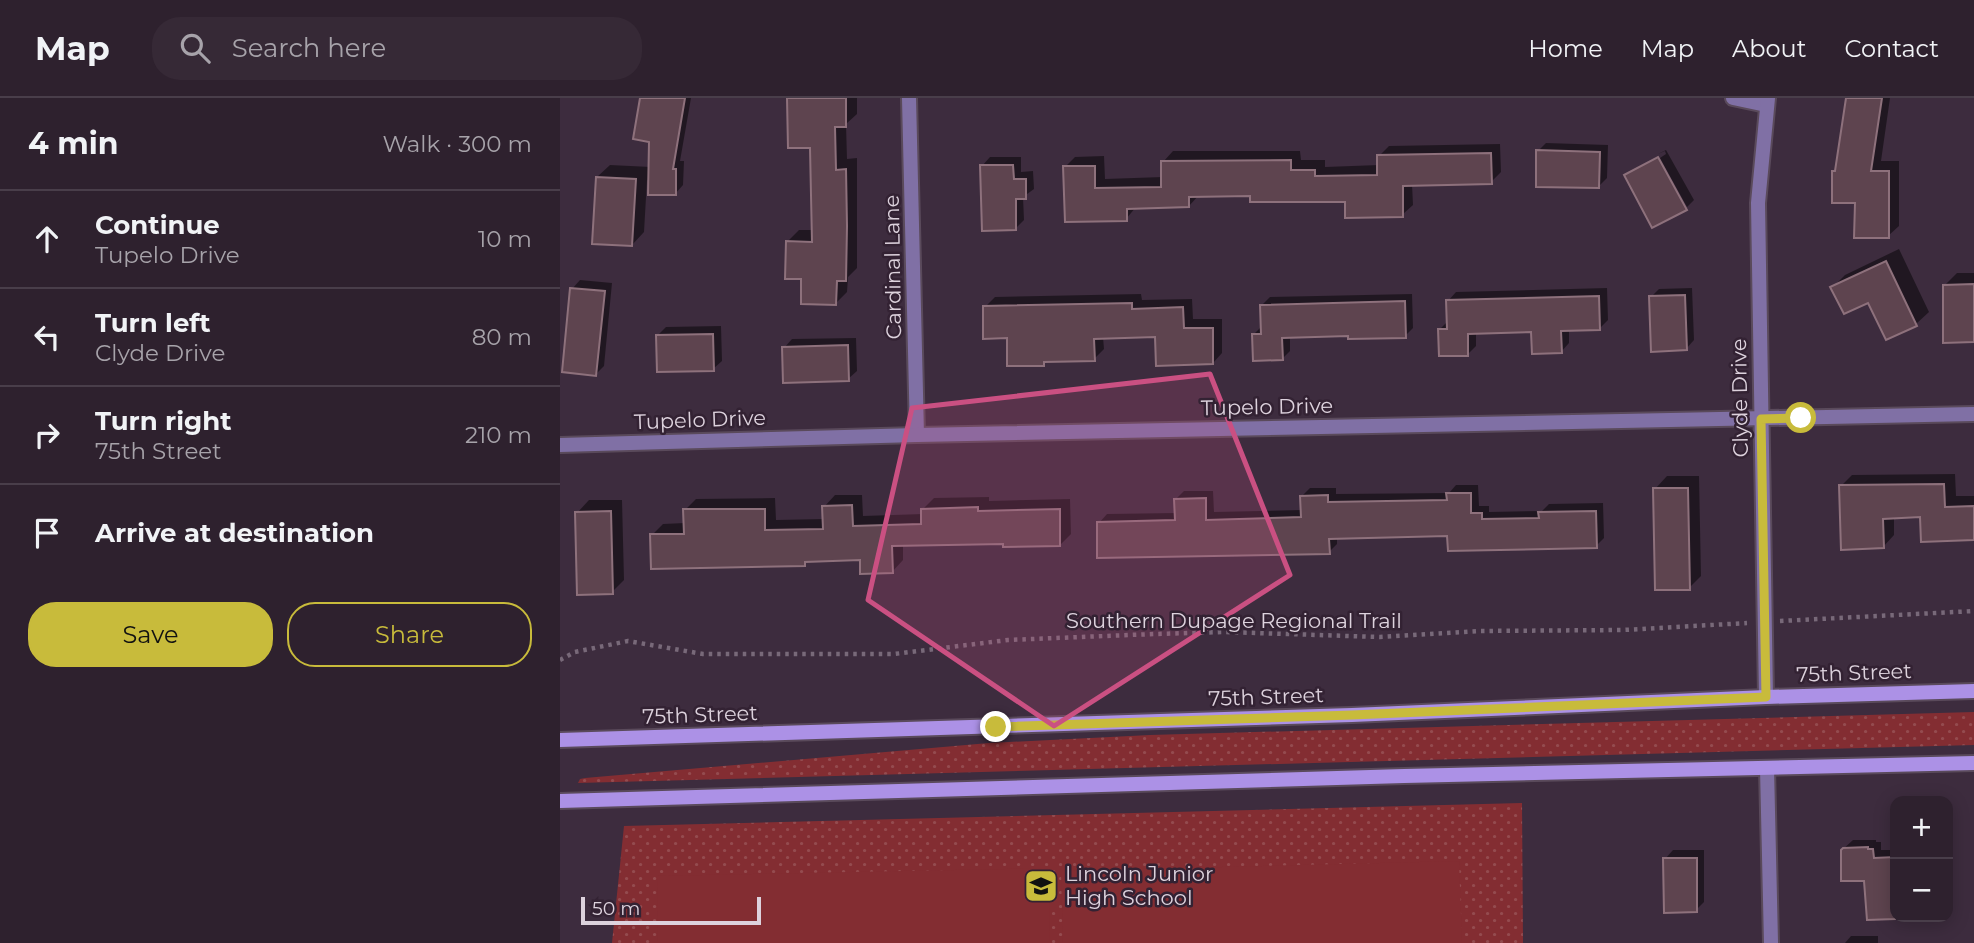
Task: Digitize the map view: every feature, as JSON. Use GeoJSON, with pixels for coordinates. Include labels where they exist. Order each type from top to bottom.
{"type":"FeatureCollection","features":[{"type":"Feature","properties":{"kind":"main road","name":"75th Street"},"geometry":{"type":"LineString","coordinates":[[560,740],[1352,715],[1974,691]]}},
{"type":"Feature","properties":{"kind":"main road"},"geometry":{"type":"LineString","coordinates":[[560,801],[1390,776],[1974,763]]}},
{"type":"Feature","properties":{"kind":"street","name":"Cardinal Lane"},"geometry":{"type":"LineString","coordinates":[[909,98],[917,435]]}},
{"type":"Feature","properties":{"kind":"street"},"geometry":{"type":"LineString","coordinates":[[1733,98],[1767,102]]}},
{"type":"Feature","properties":{"kind":"street","name":"Clyde Drive"},"geometry":{"type":"LineString","coordinates":[[1766,697],[1758,204],[1767,102]]}},
{"type":"Feature","properties":{"kind":"street","name":"Tupelo Drive"},"geometry":{"type":"LineString","coordinates":[[560,445],[917,435],[1974,414]]}},
{"type":"Feature","properties":{"kind":"street"},"geometry":{"type":"LineString","coordinates":[[1767,768],[1771,943]]}},
{"type":"Feature","properties":{"kind":"path"},"geometry":{"type":"LineString","coordinates":[[1784,621],[1974,611]]}},
{"type":"Feature","properties":{"kind":"path","name":"Southern Dupage Regional Trail"},"geometry":{"type":"LineString","coordinates":[[560,660],[575,652],[628,641],[704,654],[894,654],[1008,639],[1225,632],[1380,637],[1479,631],[1623,630],[1745,623]]}},
{"type":"Feature","properties":{"kind":"highlighted area"},"geometry":{"type":"Polygon","coordinates":[[[1210,374],[1290,575],[1054,726],[868,600],[912,408],[1210,374]]]}},
{"type":"Feature","properties":{"kind":"shaded area"},"geometry":{"type":"Polygon","coordinates":[[[1974,712],[1974,745],[578,783],[585,778],[989,743],[1150,735],[1974,712]]]}},
{"type":"Feature","properties":{"kind":"shaded area","name":"Lincoln Junior High School"},"geometry":{"type":"Polygon","coordinates":[[[1522,803],[1523,943],[612,943],[624,826],[1522,803]]]}},
{"type":"Feature","properties":{"kind":"shaded area"},"geometry":{"type":"Polygon","coordinates":[[[1459,861],[1462,943],[1063,943],[1061,871],[1459,861]]]}},
{"type":"Feature","properties":{"kind":"shaded area"},"geometry":{"type":"Polygon","coordinates":[[[1049,868],[1050,943],[658,943],[657,876],[1049,868]]]}},
{"type":"Feature","properties":{"kind":"building"},"geometry":{"type":"Polygon","coordinates":[[[640,98],[685,98],[673,169],[676,169],[676,195],[648,195],[649,142],[633,139],[640,98]]]}},
{"type":"Feature","properties":{"kind":"building"},"geometry":{"type":"Polygon","coordinates":[[[787,98],[846,98],[846,127],[835,127],[836,170],[846,169],[847,226],[846,281],[837,281],[836,305],[801,304],[801,279],[785,279],[786,241],[812,242],[810,148],[788,148],[787,98]]]}},
{"type":"Feature","properties":{"kind":"building"},"geometry":{"type":"Polygon","coordinates":[[[1846,98],[1882,98],[1871,171],[1889,171],[1889,238],[1854,238],[1855,203],[1832,203],[1832,171],[1835,171],[1846,98]]]}},
{"type":"Feature","properties":{"kind":"building"},"geometry":{"type":"Polygon","coordinates":[[[1536,150],[1600,152],[1599,188],[1536,187],[1536,150]]]}},
{"type":"Feature","properties":{"kind":"building"},"geometry":{"type":"Polygon","coordinates":[[[1491,153],[1492,184],[1403,186],[1403,217],[1345,218],[1345,202],[1250,202],[1250,196],[1189,197],[1189,207],[1127,209],[1127,221],[1065,222],[1063,166],[1095,166],[1095,188],[1161,187],[1161,161],[1291,160],[1291,170],[1315,170],[1315,176],[1377,175],[1377,155],[1491,153]]]}},
{"type":"Feature","properties":{"kind":"building"},"geometry":{"type":"Polygon","coordinates":[[[1658,157],[1687,210],[1652,228],[1624,175],[1658,157]]]}},
{"type":"Feature","properties":{"kind":"building"},"geometry":{"type":"Polygon","coordinates":[[[980,165],[1013,165],[1014,179],[1026,179],[1026,199],[1016,199],[1016,230],[982,231],[980,165]]]}},
{"type":"Feature","properties":{"kind":"building"},"geometry":{"type":"Polygon","coordinates":[[[596,177],[636,179],[632,246],[592,244],[596,177]]]}},
{"type":"Feature","properties":{"kind":"building"},"geometry":{"type":"Polygon","coordinates":[[[1886,261],[1917,326],[1886,340],[1868,303],[1844,314],[1830,287],[1886,261]]]}},
{"type":"Feature","properties":{"kind":"building"},"geometry":{"type":"Polygon","coordinates":[[[1974,284],[1974,342],[1943,343],[1943,285],[1974,284]]]}},
{"type":"Feature","properties":{"kind":"building"},"geometry":{"type":"Polygon","coordinates":[[[570,288],[605,291],[596,376],[562,372],[570,288]]]}},
{"type":"Feature","properties":{"kind":"building"},"geometry":{"type":"Polygon","coordinates":[[[1685,295],[1687,350],[1651,352],[1649,296],[1685,295]]]}},
{"type":"Feature","properties":{"kind":"building"},"geometry":{"type":"Polygon","coordinates":[[[1599,296],[1600,330],[1561,331],[1562,353],[1532,354],[1531,332],[1468,334],[1468,356],[1439,356],[1438,329],[1447,329],[1446,300],[1599,296]]]}},
{"type":"Feature","properties":{"kind":"building"},"geometry":{"type":"Polygon","coordinates":[[[1405,301],[1406,338],[1282,338],[1283,360],[1253,361],[1252,334],[1261,334],[1260,305],[1405,301]]]}},
{"type":"Feature","properties":{"kind":"building"},"geometry":{"type":"Polygon","coordinates":[[[1132,303],[1132,309],[1183,307],[1184,328],[1213,328],[1213,364],[1156,366],[1155,337],[1094,339],[1095,361],[1007,366],[1007,338],[983,339],[983,306],[1132,303]]]}},
{"type":"Feature","properties":{"kind":"building"},"geometry":{"type":"Polygon","coordinates":[[[713,334],[714,371],[657,372],[656,335],[713,334]]]}},
{"type":"Feature","properties":{"kind":"building"},"geometry":{"type":"Polygon","coordinates":[[[848,345],[849,381],[783,383],[782,347],[848,345]]]}},
{"type":"Feature","properties":{"kind":"building"},"geometry":{"type":"Polygon","coordinates":[[[1944,484],[1945,507],[1974,506],[1974,540],[1921,542],[1920,517],[1883,519],[1884,548],[1841,550],[1839,485],[1944,484]]]}},
{"type":"Feature","properties":{"kind":"building"},"geometry":{"type":"Polygon","coordinates":[[[1653,488],[1688,488],[1690,590],[1655,590],[1653,488]]]}},
{"type":"Feature","properties":{"kind":"building"},"geometry":{"type":"Polygon","coordinates":[[[1446,493],[1471,493],[1471,513],[1482,513],[1482,519],[1539,518],[1538,512],[1596,511],[1597,548],[1448,551],[1447,536],[1329,539],[1330,554],[1097,558],[1097,522],[1175,520],[1174,499],[1206,498],[1206,520],[1301,517],[1300,496],[1328,495],[1328,502],[1447,500],[1446,493]]]}},
{"type":"Feature","properties":{"kind":"building"},"geometry":{"type":"Polygon","coordinates":[[[852,505],[853,526],[921,524],[921,509],[1060,509],[1060,546],[892,546],[893,573],[860,574],[860,560],[805,562],[805,566],[651,569],[650,534],[684,534],[683,509],[765,509],[765,530],[823,529],[822,506],[852,505]]]}},
{"type":"Feature","properties":{"kind":"building"},"geometry":{"type":"Polygon","coordinates":[[[611,511],[613,594],[577,595],[575,512],[611,511]]]}},
{"type":"Feature","properties":{"kind":"building"},"geometry":{"type":"Polygon","coordinates":[[[1868,847],[1873,849],[1874,858],[1890,857],[1890,919],[1867,920],[1864,881],[1841,881],[1843,848],[1868,847]]]}},
{"type":"Feature","properties":{"kind":"building"},"geometry":{"type":"Polygon","coordinates":[[[1663,858],[1697,858],[1697,912],[1664,913],[1663,858]]]}},
{"type":"Feature","properties":{"kind":"place","name":"Lincoln Junior High School"},"geometry":{"type":"Point","coordinates":[1041,886]}},
{"type":"Feature","properties":{"kind":"route"},"geometry":{"type":"LineString","coordinates":[[996,727],[1766,697],[1761,419],[1801,418]]}}]}
